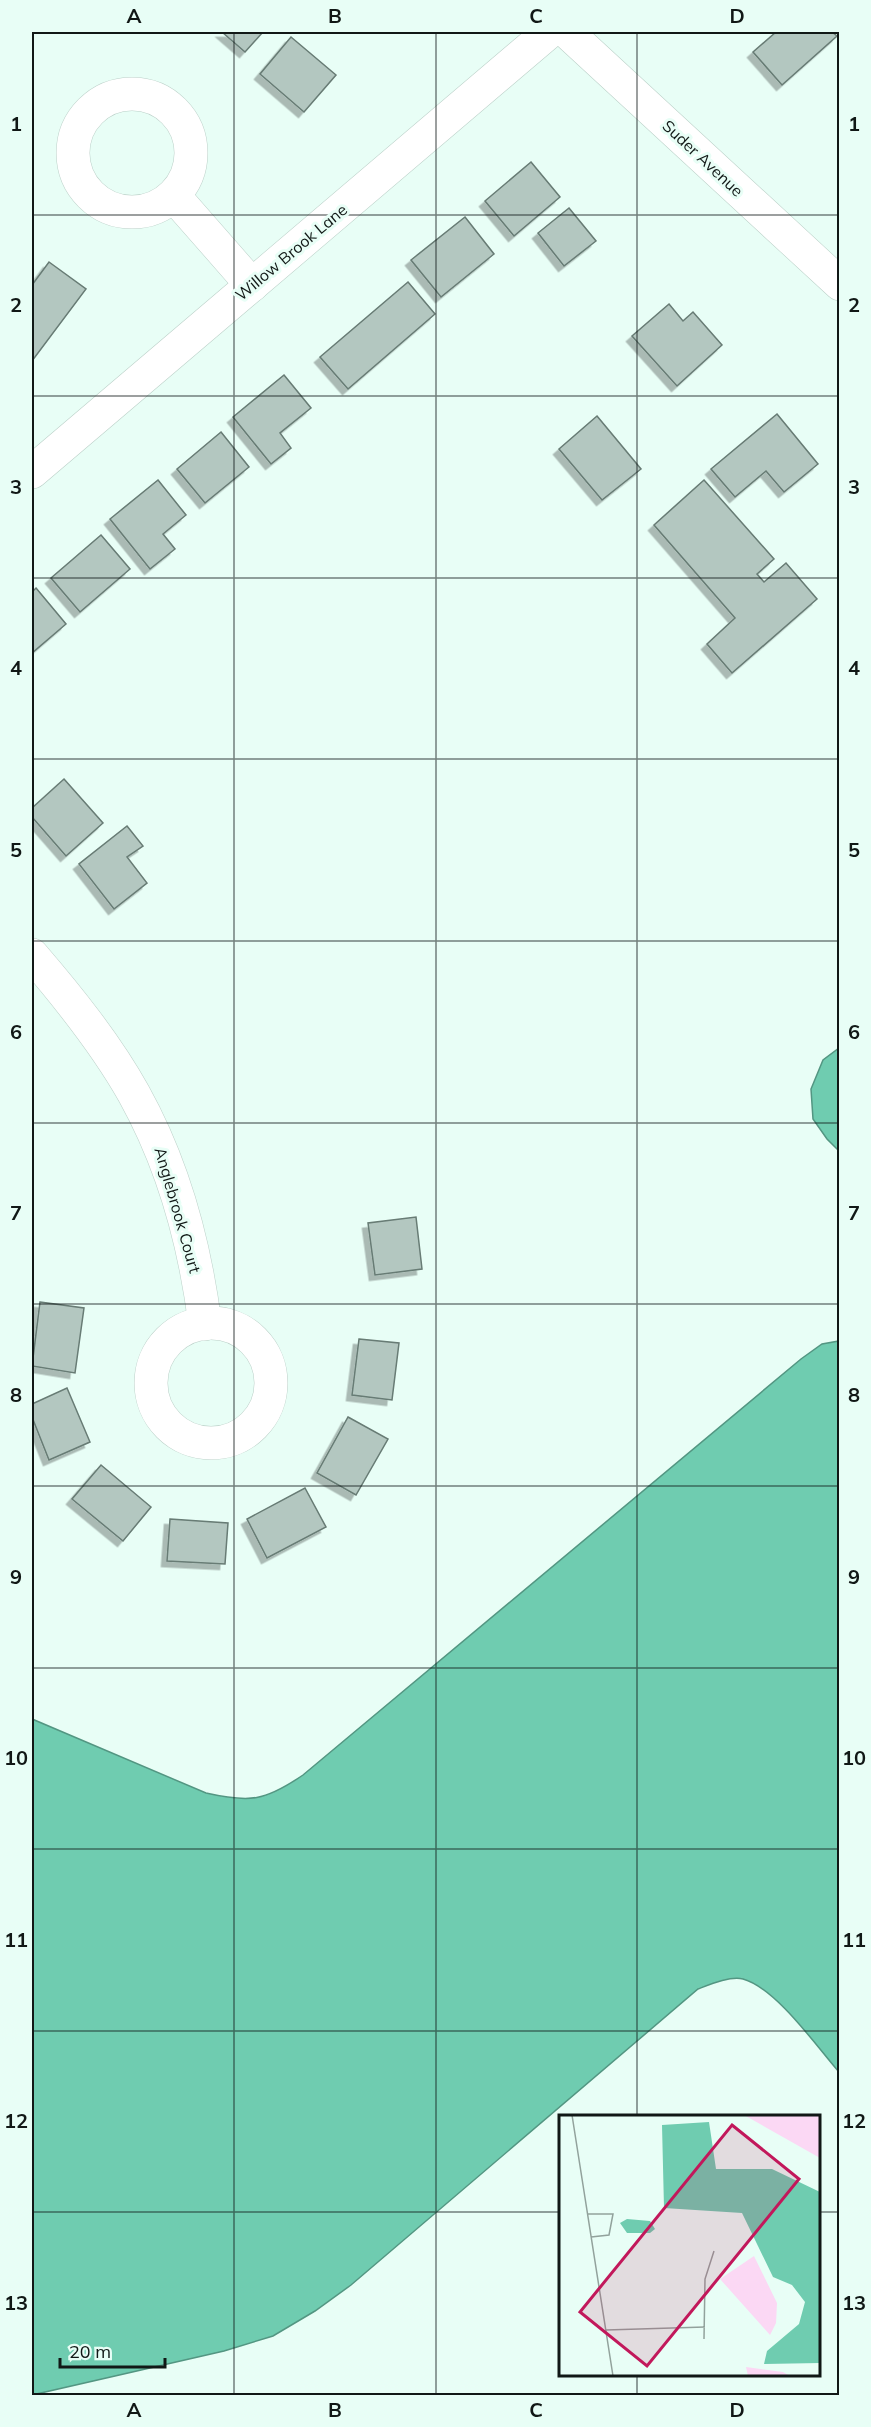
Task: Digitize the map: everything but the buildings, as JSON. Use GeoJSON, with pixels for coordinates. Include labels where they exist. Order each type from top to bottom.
{"type":"FeatureCollection","features":[{"type":"Feature","properties":{"kind":"street","name":"Willow Brook Lane"},"geometry":{"type":"LineString","coordinates":[[32,472],[549,32]]}},
{"type":"Feature","properties":{"kind":"street","name":"Suder Avenue"},"geometry":{"type":"LineString","coordinates":[[567,32],[840,284]]}},
{"type":"Feature","properties":{"kind":"street"},"geometry":{"type":"LineString","coordinates":[[174,196],[252,285]]}},
{"type":"Feature","properties":{"kind":"street","name":"Anglebrook Court"},"geometry":{"type":"LineString","coordinates":[[32,955],[102,1043],[134,1094],[158,1141],[179,1202],[193,1256],[205,1324]]}},
{"type":"Feature","properties":{"kind":"shaded area"},"geometry":{"type":"Polygon","coordinates":[[[839,1048],[839,1151],[813,1119],[811,1089],[823,1060],[839,1048]]]}},
{"type":"Feature","properties":{"kind":"shaded area"},"geometry":{"type":"Polygon","coordinates":[[[839,1341],[839,2072],[782,2006],[756,1985],[743,1979],[732,1979],[698,1989],[351,2285],[315,2311],[273,2336],[224,2351],[32,2395],[32,1719],[206,1793],[246,1799],[257,1798],[278,1790],[303,1775],[801,1359],[822,1344],[839,1341]]]}}]}
